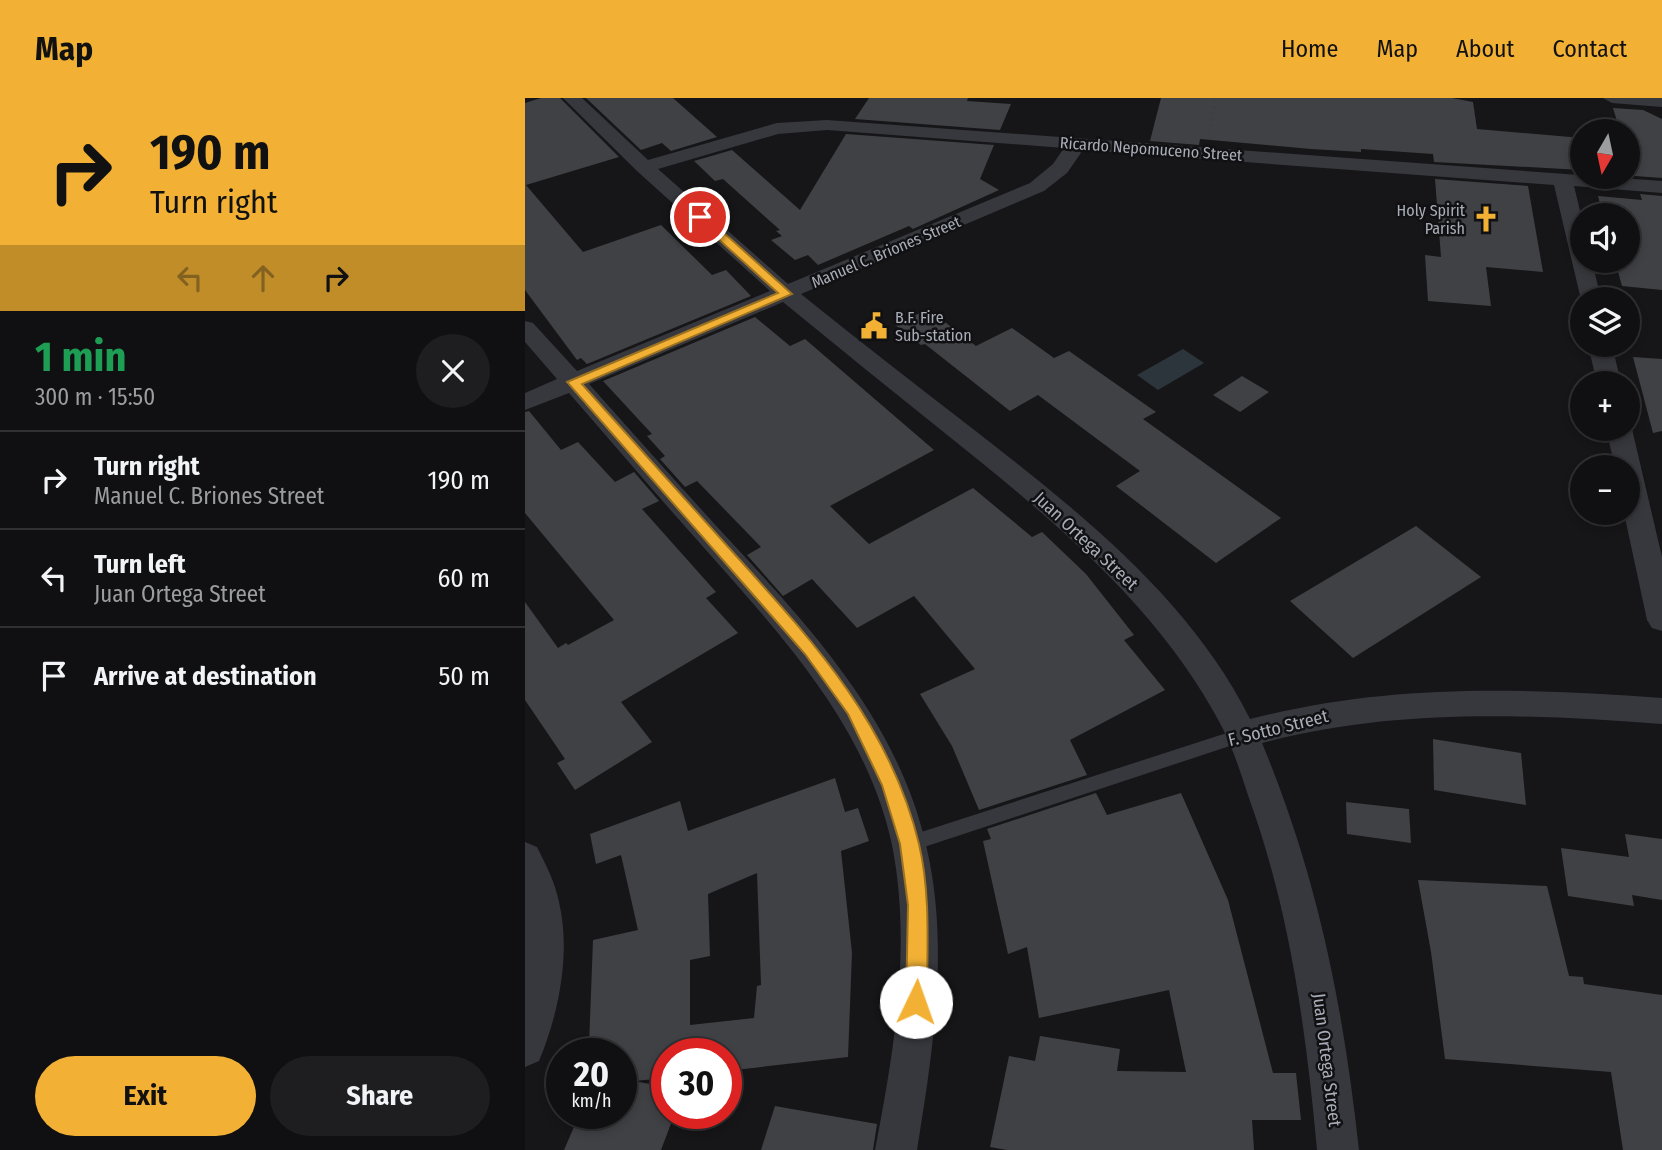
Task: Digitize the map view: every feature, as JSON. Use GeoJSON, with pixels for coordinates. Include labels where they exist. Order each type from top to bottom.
{"type":"FeatureCollection","features":[{"type":"Feature","properties":{"kind":"street","name":"Juan Ortega Street"},"geometry":{"type":"LineString","coordinates":[[572,98],[644,167],[786,294],[1061,514],[1111,559],[1156,607],[1194,657],[1242,735],[1280,832],[1312,949],[1329,1058],[1338,1150]]}},
{"type":"Feature","properties":{"kind":"street"},"geometry":{"type":"LineString","coordinates":[[1612,98],[1662,102]]}},
{"type":"Feature","properties":{"kind":"street","name":"Ricardo Nepomuceno Street"},"geometry":{"type":"LineString","coordinates":[[644,167],[751,135],[804,125],[1662,187]]}},
{"type":"Feature","properties":{"kind":"street","name":"Manuel C. Briones Street"},"geometry":{"type":"LineString","coordinates":[[525,402],[1037,187],[1056,174],[1069,160],[1076,144]]}},
{"type":"Feature","properties":{"kind":"street"},"geometry":{"type":"LineString","coordinates":[[1563,180],[1587,287]]}},
{"type":"Feature","properties":{"kind":"street"},"geometry":{"type":"LineString","coordinates":[[525,328],[811,650],[854,709],[891,785],[909,844],[918,905],[918,980],[911,1066],[896,1150]]}},
{"type":"Feature","properties":{"kind":"street"},"geometry":{"type":"LineString","coordinates":[[1622,441],[1662,620]]}},
{"type":"Feature","properties":{"kind":"street","name":"F. Sotto Street"},"geometry":{"type":"LineString","coordinates":[[1242,735],[1326,715],[1410,706],[1504,703],[1662,711]]}},
{"type":"Feature","properties":{"kind":"street"},"geometry":{"type":"LineString","coordinates":[[525,858],[545,911],[543,970],[525,1046]]}},
{"type":"Feature","properties":{"kind":"lane","name":"F. Sotto Street"},"geometry":{"type":"LineString","coordinates":[[909,844],[1242,735]]}},
{"type":"Feature","properties":{"kind":"path"},"geometry":{"type":"LineString","coordinates":[[1204,153],[1216,98]]}},
{"type":"Feature","properties":{"kind":"shaded area"},"geometry":{"type":"Polygon","coordinates":[[[1183,349],[1204,363],[1158,390],[1137,375],[1183,349]]]}},
{"type":"Feature","properties":{"kind":"building"},"geometry":{"type":"Polygon","coordinates":[[[541,98],[560,98],[619,157],[526,185],[583,252],[661,225],[712,275],[726,270],[751,296],[587,364],[581,358],[577,360],[525,290],[525,103],[541,98]]]}},
{"type":"Feature","properties":{"kind":"building"},"geometry":{"type":"Polygon","coordinates":[[[586,98],[673,98],[717,137],[671,151],[662,143],[641,150],[586,98]]]}},
{"type":"Feature","properties":{"kind":"building"},"geometry":{"type":"Polygon","coordinates":[[[869,98],[968,98],[967,101],[1011,104],[1000,130],[855,119],[869,98]]]}},
{"type":"Feature","properties":{"kind":"building"},"geometry":{"type":"Polygon","coordinates":[[[1161,98],[1452,98],[1473,102],[1477,129],[1570,137],[1570,169],[1434,162],[1433,154],[1361,149],[1361,152],[1311,149],[1200,139],[1199,145],[1150,141],[1161,98]]]}},
{"type":"Feature","properties":{"kind":"building"},"geometry":{"type":"Polygon","coordinates":[[[1613,108],[1643,110],[1662,119],[1662,178],[1640,176],[1640,119],[1616,119],[1613,108]]]}},
{"type":"Feature","properties":{"kind":"building"},"geometry":{"type":"Polygon","coordinates":[[[846,134],[994,145],[980,179],[999,190],[913,229],[909,226],[818,265],[808,255],[795,260],[771,240],[782,236],[776,231],[780,230],[723,179],[715,181],[694,161],[732,150],[800,210],[846,134]]]}},
{"type":"Feature","properties":{"kind":"building"},"geometry":{"type":"Polygon","coordinates":[[[1435,179],[1528,186],[1543,272],[1486,267],[1491,306],[1428,301],[1425,255],[1441,257],[1435,179]]]}},
{"type":"Feature","properties":{"kind":"building"},"geometry":{"type":"Polygon","coordinates":[[[1640,194],[1662,196],[1662,290],[1622,286],[1618,273],[1640,273],[1640,203],[1600,203],[1598,196],[1642,200],[1640,194]]]}},
{"type":"Feature","properties":{"kind":"building"},"geometry":{"type":"Polygon","coordinates":[[[928,309],[976,346],[1012,328],[1054,358],[1069,351],[1156,412],[1143,419],[1281,518],[1216,563],[1116,486],[1140,471],[1038,395],[1010,411],[925,344],[921,345],[895,325],[928,309]]]}},
{"type":"Feature","properties":{"kind":"building"},"geometry":{"type":"Polygon","coordinates":[[[755,317],[790,346],[805,339],[934,450],[830,506],[869,544],[973,488],[1032,537],[1042,532],[1086,574],[1134,635],[1124,640],[1165,690],[1070,740],[1087,775],[979,810],[952,746],[920,694],[975,669],[914,596],[857,628],[812,579],[783,596],[747,555],[761,547],[697,481],[685,487],[660,459],[665,456],[647,436],[652,434],[603,381],[755,317]]]}},
{"type":"Feature","properties":{"kind":"building"},"geometry":{"type":"Polygon","coordinates":[[[1633,357],[1662,359],[1662,431],[1653,433],[1640,384],[1640,371],[1637,371],[1633,357]]]}},
{"type":"Feature","properties":{"kind":"building"},"geometry":{"type":"Polygon","coordinates":[[[1242,376],[1269,392],[1240,412],[1213,395],[1242,376]]]}},
{"type":"Feature","properties":{"kind":"building"},"geometry":{"type":"Polygon","coordinates":[[[529,411],[561,450],[578,442],[615,482],[634,472],[659,501],[642,509],[716,592],[706,598],[738,633],[621,702],[652,742],[575,790],[557,763],[565,759],[525,700],[525,602],[558,648],[614,620],[525,513],[525,412],[529,411]]]}},
{"type":"Feature","properties":{"kind":"building"},"geometry":{"type":"Polygon","coordinates":[[[1416,526],[1481,577],[1353,658],[1290,601],[1416,526]]]}},
{"type":"Feature","properties":{"kind":"building"},"geometry":{"type":"Polygon","coordinates":[[[1433,739],[1521,753],[1526,805],[1434,790],[1433,739]]]}},
{"type":"Feature","properties":{"kind":"building"},"geometry":{"type":"Polygon","coordinates":[[[835,778],[845,812],[858,808],[869,841],[841,851],[852,953],[848,1057],[742,1069],[742,1038],[651,1038],[651,1079],[637,1081],[637,1038],[589,1038],[593,940],[638,930],[621,855],[596,864],[590,834],[680,801],[688,831],[835,778]],[[757,873],[708,894],[710,956],[690,960],[690,1025],[754,1018],[757,986],[761,985],[757,873]]]}},
{"type":"Feature","properties":{"kind":"building"},"geometry":{"type":"Polygon","coordinates":[[[1096,793],[1107,815],[1181,793],[1228,900],[1273,1073],[1296,1073],[1301,1120],[1252,1120],[1254,1150],[1007,1150],[990,1147],[1009,1056],[1035,1061],[1040,1036],[1120,1049],[1117,1071],[1186,1072],[1169,990],[1039,1018],[1027,947],[1008,954],[983,841],[991,839],[987,829],[1096,793]]]}},
{"type":"Feature","properties":{"kind":"building"},"geometry":{"type":"Polygon","coordinates":[[[1346,802],[1409,809],[1411,843],[1347,834],[1346,802]]]}},
{"type":"Feature","properties":{"kind":"building"},"geometry":{"type":"Polygon","coordinates":[[[1625,834],[1662,839],[1662,900],[1632,895],[1634,906],[1568,896],[1561,848],[1629,857],[1625,834]]]}},
{"type":"Feature","properties":{"kind":"building"},"geometry":{"type":"Polygon","coordinates":[[[1418,880],[1547,886],[1569,976],[1583,977],[1584,984],[1662,995],[1662,1150],[1623,1150],[1611,1072],[1445,1059],[1431,952],[1418,880]]]}},
{"type":"Feature","properties":{"kind":"building"},"geometry":{"type":"Polygon","coordinates":[[[637,1082],[651,1084],[651,1129],[669,1129],[661,1150],[564,1150],[573,1129],[637,1129],[637,1082]]]}},
{"type":"Feature","properties":{"kind":"building"},"geometry":{"type":"Polygon","coordinates":[[[775,1106],[877,1124],[873,1150],[761,1150],[775,1106]]]}},
{"type":"Feature","properties":{"kind":"place","name":"Holy Spirit Parish"},"geometry":{"type":"Point","coordinates":[1486,219]}},
{"type":"Feature","properties":{"kind":"place","name":"B.F. Fire Sub-station"},"geometry":{"type":"Point","coordinates":[874,326]}},
{"type":"Feature","properties":{"kind":"route"},"geometry":{"type":"LineString","coordinates":[[700,217],[786,294],[573,382],[811,650],[854,709],[891,785],[909,844],[918,905],[916,1002]]}}]}
